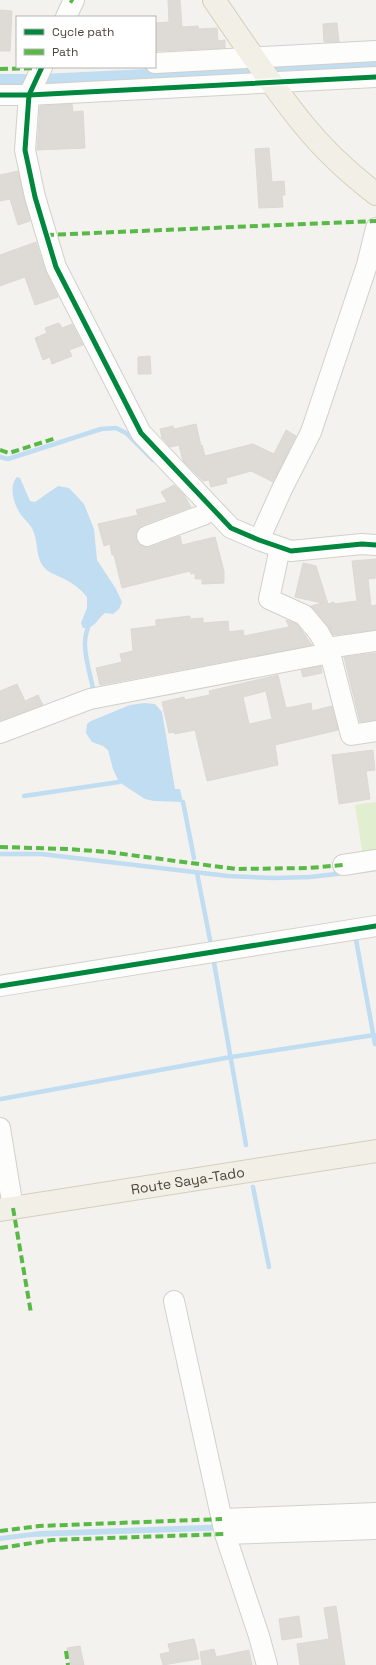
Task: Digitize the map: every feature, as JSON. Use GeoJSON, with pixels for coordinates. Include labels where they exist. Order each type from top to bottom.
{"type":"FeatureCollection","features":[{"type":"Feature","properties":{"kind":"main road"},"geometry":{"type":"LineString","coordinates":[[214,0],[270,82],[304,126],[376,194]]}},
{"type":"Feature","properties":{"kind":"main road","name":"Route Saya-Tado"},"geometry":{"type":"LineString","coordinates":[[7,1209],[376,1151]]}},
{"type":"Feature","properties":{"kind":"street"},"geometry":{"type":"LineString","coordinates":[[66,16],[74,0]]}},
{"type":"Feature","properties":{"kind":"street"},"geometry":{"type":"LineString","coordinates":[[156,62],[256,60],[376,51]]}},
{"type":"Feature","properties":{"kind":"street"},"geometry":{"type":"LineString","coordinates":[[46,68],[30,94],[25,150],[34,197],[56,267],[141,433],[231,528],[291,551],[362,544],[376,545]]}},
{"type":"Feature","properties":{"kind":"street"},"geometry":{"type":"LineString","coordinates":[[0,95],[376,77]]}},
{"type":"Feature","properties":{"kind":"street"},"geometry":{"type":"LineString","coordinates":[[259,540],[282,488],[312,432],[367,265],[376,228]]}},
{"type":"Feature","properties":{"kind":"street"},"geometry":{"type":"LineString","coordinates":[[147,536],[203,515],[212,509]]}},
{"type":"Feature","properties":{"kind":"street"},"geometry":{"type":"LineString","coordinates":[[280,548],[269,599],[304,615],[319,633],[329,650],[350,735],[376,731]]}},
{"type":"Feature","properties":{"kind":"street"},"geometry":{"type":"LineString","coordinates":[[0,733],[90,698],[376,641]]}},
{"type":"Feature","properties":{"kind":"street"},"geometry":{"type":"LineString","coordinates":[[343,865],[376,860]]}},
{"type":"Feature","properties":{"kind":"street"},"geometry":{"type":"LineString","coordinates":[[0,986],[376,926]]}},
{"type":"Feature","properties":{"kind":"street"},"geometry":{"type":"LineString","coordinates":[[0,1128],[7,1209]]}},
{"type":"Feature","properties":{"kind":"street"},"geometry":{"type":"LineString","coordinates":[[174,1301],[223,1526],[267,1665]]}},
{"type":"Feature","properties":{"kind":"street"},"geometry":{"type":"LineString","coordinates":[[223,1526],[376,1513]]}},
{"type":"Feature","properties":{"kind":"street"},"geometry":{"type":"LineString","coordinates":[[223,1526],[376,1529]]}},
{"type":"Feature","properties":{"kind":"green space"},"geometry":{"type":"Polygon","coordinates":[[[376,802],[376,855],[363,857],[355,805],[376,802]]]}},
{"type":"Feature","properties":{"kind":"water"},"geometry":{"type":"Polygon","coordinates":[[[376,58],[376,72],[0,90],[0,74],[42,74],[376,58]]]}},
{"type":"Feature","properties":{"kind":"water"},"geometry":{"type":"Polygon","coordinates":[[[17,477],[20,478],[30,501],[35,502],[58,486],[69,488],[84,504],[94,529],[97,560],[116,589],[122,602],[119,609],[113,614],[105,613],[93,625],[83,628],[81,623],[87,608],[87,597],[82,591],[71,583],[46,570],[43,566],[38,555],[35,537],[31,526],[19,512],[13,496],[14,481],[17,477]]]}},
{"type":"Feature","properties":{"kind":"water"},"geometry":{"type":"Polygon","coordinates":[[[144,703],[155,704],[162,712],[175,789],[180,789],[183,802],[154,801],[145,799],[119,782],[113,769],[108,750],[103,746],[92,742],[86,733],[87,724],[91,721],[130,705],[144,703]]]}},
{"type":"Feature","properties":{"kind":"water"},"geometry":{"type":"Polygon","coordinates":[[[232,1524],[233,1530],[32,1537],[0,1541],[0,1536],[40,1531],[232,1524]]]}},
{"type":"Feature","properties":{"kind":"building"},"geometry":{"type":"Polygon","coordinates":[[[168,0],[180,0],[182,27],[198,26],[199,29],[217,28],[218,41],[225,40],[225,48],[156,51],[156,23],[169,22],[168,0]]]}},
{"type":"Feature","properties":{"kind":"building"},"geometry":{"type":"Polygon","coordinates":[[[0,10],[12,11],[10,51],[0,51],[0,10]]]}},
{"type":"Feature","properties":{"kind":"building"},"geometry":{"type":"Polygon","coordinates":[[[337,23],[339,42],[324,42],[323,24],[337,23]]]}},
{"type":"Feature","properties":{"kind":"building"},"geometry":{"type":"Polygon","coordinates":[[[72,104],[73,112],[83,111],[85,148],[37,150],[40,106],[72,104]]]}},
{"type":"Feature","properties":{"kind":"building"},"geometry":{"type":"Polygon","coordinates":[[[269,148],[272,182],[284,181],[285,195],[282,195],[283,207],[259,208],[255,149],[269,148]]]}},
{"type":"Feature","properties":{"kind":"building"},"geometry":{"type":"Polygon","coordinates":[[[18,171],[30,221],[18,225],[10,199],[0,201],[0,175],[18,171]]]}},
{"type":"Feature","properties":{"kind":"building"},"geometry":{"type":"Polygon","coordinates":[[[36,242],[45,270],[58,297],[35,305],[25,277],[0,286],[0,255],[36,242]]]}},
{"type":"Feature","properties":{"kind":"building"},"geometry":{"type":"Polygon","coordinates":[[[59,323],[62,328],[72,324],[83,345],[69,350],[72,356],[52,364],[50,357],[43,360],[35,338],[47,333],[45,328],[59,323]]]}},
{"type":"Feature","properties":{"kind":"building"},"geometry":{"type":"Polygon","coordinates":[[[150,356],[151,374],[138,374],[138,357],[150,356]]]}},
{"type":"Feature","properties":{"kind":"building"},"geometry":{"type":"Polygon","coordinates":[[[196,424],[205,456],[253,444],[274,454],[286,430],[296,436],[273,482],[251,471],[226,478],[227,483],[211,487],[209,480],[203,481],[183,461],[179,445],[170,447],[162,438],[160,429],[173,426],[174,429],[196,424]]]}},
{"type":"Feature","properties":{"kind":"building"},"geometry":{"type":"Polygon","coordinates":[[[174,485],[184,495],[191,507],[143,525],[138,529],[136,540],[140,545],[151,547],[180,536],[182,545],[215,537],[224,571],[224,583],[202,584],[202,579],[195,579],[195,573],[191,574],[190,571],[122,588],[110,544],[104,546],[98,524],[138,515],[136,510],[167,502],[161,492],[174,485]]]}},
{"type":"Feature","properties":{"kind":"building"},"geometry":{"type":"Polygon","coordinates":[[[376,559],[376,578],[368,579],[371,606],[376,605],[376,630],[333,635],[328,626],[311,606],[322,603],[295,597],[303,563],[316,566],[328,604],[334,602],[334,604],[357,601],[352,561],[376,559]]]}},
{"type":"Feature","properties":{"kind":"building"},"geometry":{"type":"Polygon","coordinates":[[[190,616],[190,619],[203,618],[203,623],[228,621],[229,632],[243,630],[244,636],[289,627],[286,620],[297,624],[312,645],[100,685],[96,668],[122,662],[120,654],[133,651],[131,629],[156,626],[156,620],[190,616]]]}},
{"type":"Feature","properties":{"kind":"building"},"geometry":{"type":"Polygon","coordinates":[[[376,653],[376,720],[360,722],[344,657],[376,653]]]}},
{"type":"Feature","properties":{"kind":"building"},"geometry":{"type":"Polygon","coordinates":[[[321,666],[322,673],[303,677],[301,670],[321,666]]]}},
{"type":"Feature","properties":{"kind":"building"},"geometry":{"type":"Polygon","coordinates":[[[278,675],[286,708],[311,703],[312,711],[332,706],[338,730],[275,745],[278,765],[207,781],[195,730],[175,734],[174,732],[169,733],[162,702],[184,697],[185,700],[210,695],[209,691],[278,675]],[[266,691],[243,697],[249,724],[272,719],[266,691]]]}},
{"type":"Feature","properties":{"kind":"building"},"geometry":{"type":"Polygon","coordinates":[[[17,684],[25,701],[38,695],[43,705],[0,721],[0,691],[17,684]]]}},
{"type":"Feature","properties":{"kind":"building"},"geometry":{"type":"Polygon","coordinates":[[[373,750],[375,770],[366,771],[370,799],[339,804],[332,755],[373,750]]]}},
{"type":"Feature","properties":{"kind":"building"},"geometry":{"type":"Polygon","coordinates":[[[336,1606],[345,1665],[300,1665],[297,1644],[329,1639],[324,1608],[336,1606]]]}},
{"type":"Feature","properties":{"kind":"building"},"geometry":{"type":"Polygon","coordinates":[[[299,1616],[302,1637],[282,1640],[279,1619],[299,1616]]]}},
{"type":"Feature","properties":{"kind":"building"},"geometry":{"type":"Polygon","coordinates":[[[194,1639],[199,1659],[163,1665],[160,1654],[170,1652],[168,1644],[194,1639]]]}},
{"type":"Feature","properties":{"kind":"building"},"geometry":{"type":"Polygon","coordinates":[[[80,1646],[84,1665],[71,1665],[67,1648],[80,1646]]]}},
{"type":"Feature","properties":{"kind":"building"},"geometry":{"type":"Polygon","coordinates":[[[214,1649],[216,1657],[249,1650],[252,1665],[202,1665],[200,1652],[214,1649]]]}},
{"type":"Feature","properties":{"kind":"waterway"},"geometry":{"type":"LineString","coordinates":[[0,457],[8,459],[101,429],[116,428],[126,433],[153,460]]}},
{"type":"Feature","properties":{"kind":"waterway"},"geometry":{"type":"LineString","coordinates":[[88,628],[85,650],[93,689]]}},
{"type":"Feature","properties":{"kind":"waterway"},"geometry":{"type":"LineString","coordinates":[[24,796],[119,782]]}},
{"type":"Feature","properties":{"kind":"waterway"},"geometry":{"type":"LineString","coordinates":[[183,802],[194,858]]}},
{"type":"Feature","properties":{"kind":"waterway"},"geometry":{"type":"LineString","coordinates":[[0,854],[41,854],[228,876],[273,878],[310,877],[345,873]]}},
{"type":"Feature","properties":{"kind":"waterway"},"geometry":{"type":"LineString","coordinates":[[197,873],[211,945]]}},
{"type":"Feature","properties":{"kind":"waterway"},"geometry":{"type":"LineString","coordinates":[[355,934],[375,1044]]}},
{"type":"Feature","properties":{"kind":"waterway"},"geometry":{"type":"LineString","coordinates":[[213,957],[246,1145]]}},
{"type":"Feature","properties":{"kind":"waterway"},"geometry":{"type":"LineString","coordinates":[[1,1099],[231,1057],[374,1035]]}},
{"type":"Feature","properties":{"kind":"waterway"},"geometry":{"type":"LineString","coordinates":[[253,1187],[269,1267]]}},
{"type":"Feature","properties":{"kind":"marked path"},"geometry":{"type":"LineString","coordinates":[[0,69],[42,68]]}},
{"type":"Feature","properties":{"kind":"marked path"},"geometry":{"type":"LineString","coordinates":[[46,235],[376,221]]}},
{"type":"Feature","properties":{"kind":"marked path"},"geometry":{"type":"LineString","coordinates":[[0,450],[9,453],[56,438]]}},
{"type":"Feature","properties":{"kind":"marked path"},"geometry":{"type":"LineString","coordinates":[[0,847],[108,852],[236,869],[309,868],[343,865]]}},
{"type":"Feature","properties":{"kind":"marked path"},"geometry":{"type":"LineString","coordinates":[[13,1208],[31,1313]]}},
{"type":"Feature","properties":{"kind":"marked path"},"geometry":{"type":"LineString","coordinates":[[0,1531],[39,1526],[222,1519]]}},
{"type":"Feature","properties":{"kind":"marked path"},"geometry":{"type":"LineString","coordinates":[[0,1548],[52,1540],[225,1534]]}},
{"type":"Feature","properties":{"kind":"marked path"},"geometry":{"type":"LineString","coordinates":[[66,1651],[68,1665]]}},
{"type":"Feature","properties":{"kind":"cycle path"},"geometry":{"type":"LineString","coordinates":[[42,68],[29,95],[25,150],[35,197],[56,267],[141,433],[231,528],[291,551],[362,544],[376,545]]}},
{"type":"Feature","properties":{"kind":"cycle path"},"geometry":{"type":"LineString","coordinates":[[0,95],[29,95],[376,77]]}},
{"type":"Feature","properties":{"kind":"cycle path"},"geometry":{"type":"LineString","coordinates":[[0,986],[376,926]]}}]}
